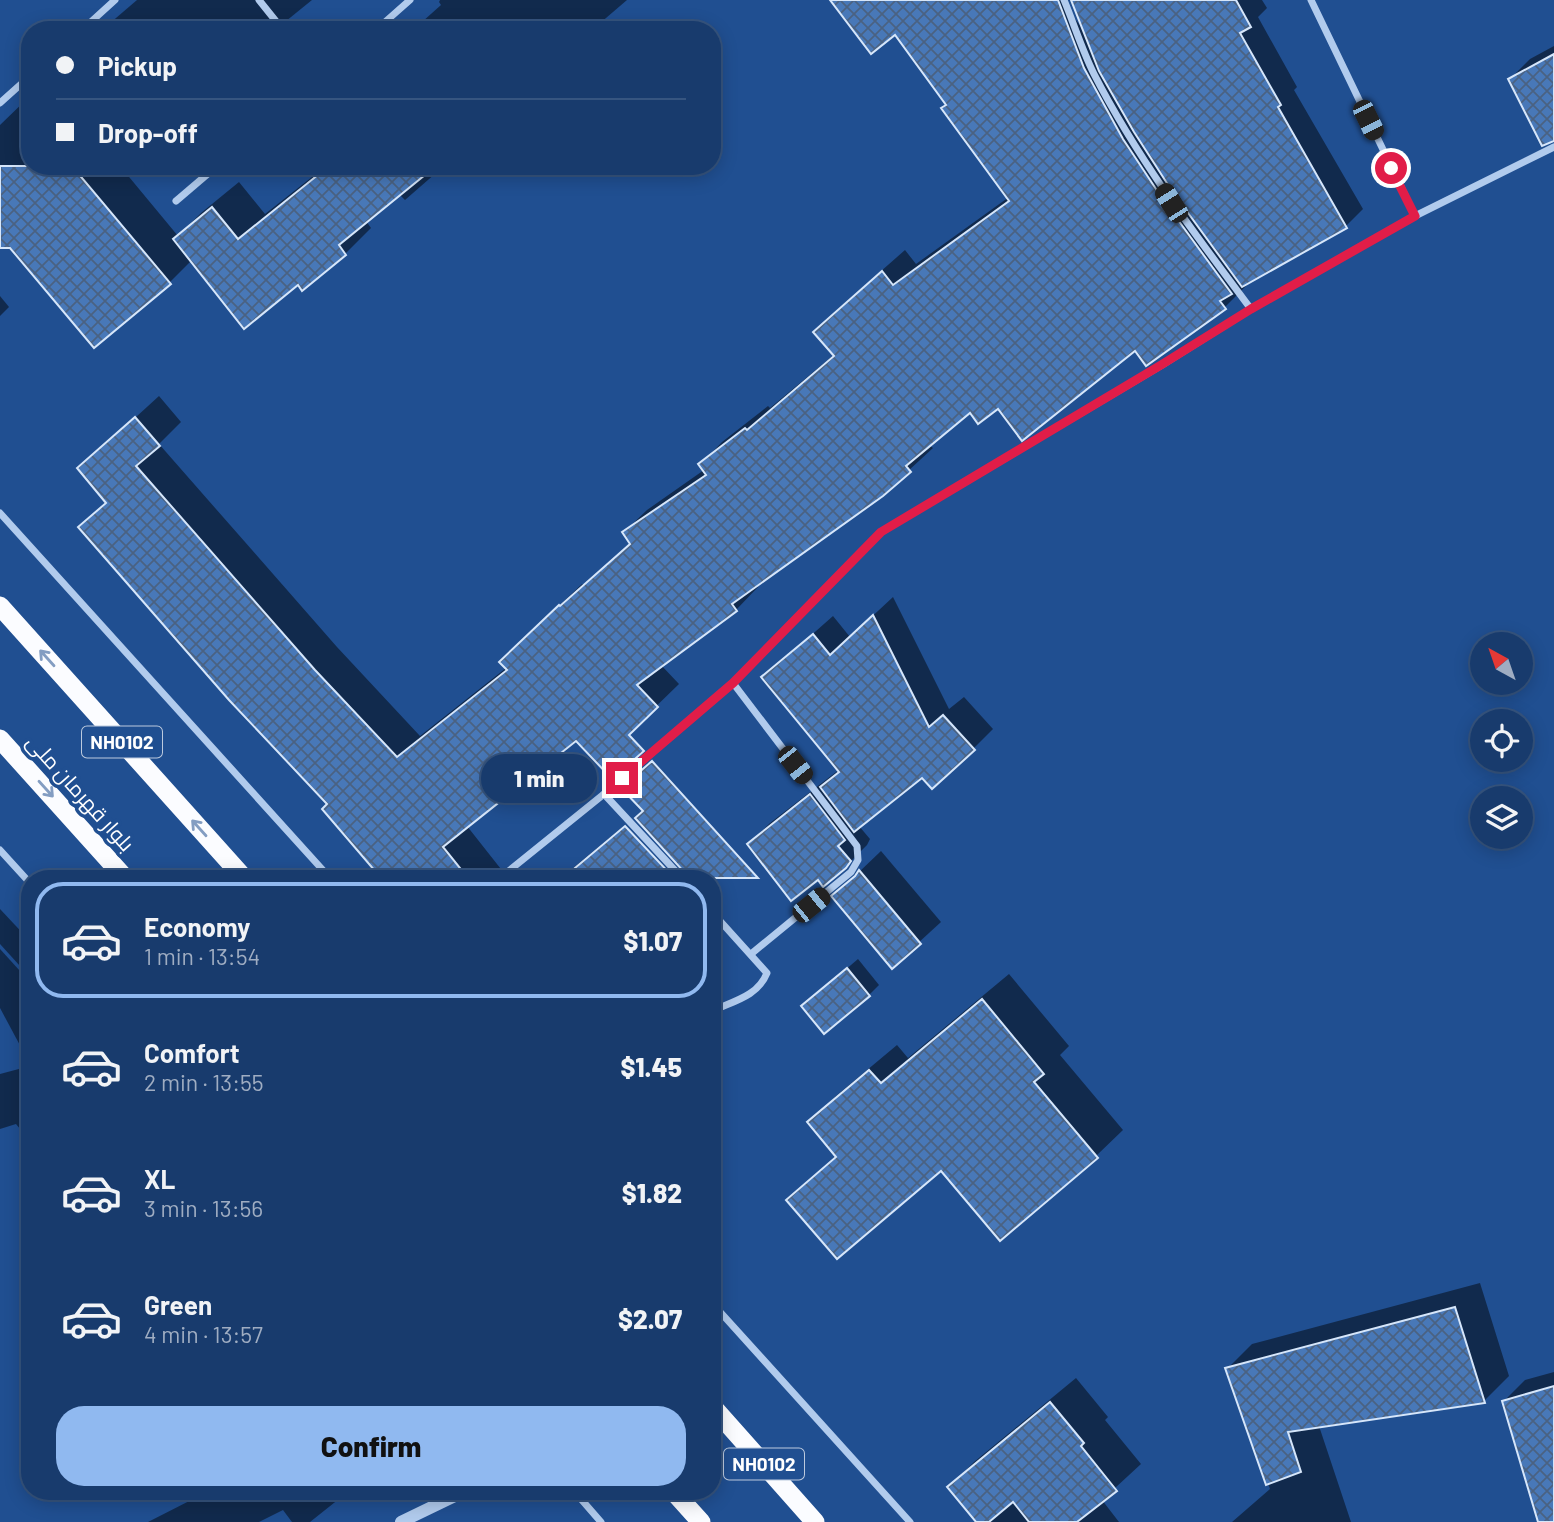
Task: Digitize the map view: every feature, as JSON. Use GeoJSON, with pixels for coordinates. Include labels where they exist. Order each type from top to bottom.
{"type":"FeatureCollection","features":[{"type":"Feature","properties":{"kind":"highway","name":"NH0102"},"geometry":{"type":"LineString","coordinates":[[0,606],[237,870]]}},
{"type":"Feature","properties":{"kind":"highway","name":"بلوار قهرمان ملی"},"geometry":{"type":"LineString","coordinates":[[0,739],[118,870]]}},
{"type":"Feature","properties":{"kind":"highway","name":"NH0102"},"geometry":{"type":"LineString","coordinates":[[721,1416],[815,1522]]}},
{"type":"Feature","properties":{"kind":"highway"},"geometry":{"type":"LineString","coordinates":[[681,1500],[701,1522]]}},
{"type":"Feature","properties":{"kind":"street"},"geometry":{"type":"LineString","coordinates":[[92,21],[115,0]]}},
{"type":"Feature","properties":{"kind":"street"},"geometry":{"type":"LineString","coordinates":[[259,0],[276,21]]}},
{"type":"Feature","properties":{"kind":"street"},"geometry":{"type":"LineString","coordinates":[[386,21],[410,0]]}},
{"type":"Feature","properties":{"kind":"street"},"geometry":{"type":"LineString","coordinates":[[1063,0],[1094,73],[1171,203],[1251,309]]}},
{"type":"Feature","properties":{"kind":"street"},"geometry":{"type":"LineString","coordinates":[[1311,0],[1415,216]]}},
{"type":"Feature","properties":{"kind":"street"},"geometry":{"type":"LineString","coordinates":[[0,103],[21,84]]}},
{"type":"Feature","properties":{"kind":"street"},"geometry":{"type":"LineString","coordinates":[[510,870],[604,794],[733,683],[881,532],[1251,309],[1415,216],[1554,147]]}},
{"type":"Feature","properties":{"kind":"street"},"geometry":{"type":"LineString","coordinates":[[176,201],[206,175]]}},
{"type":"Feature","properties":{"kind":"street"},"geometry":{"type":"LineString","coordinates":[[0,513],[323,870]]}},
{"type":"Feature","properties":{"kind":"street"},"geometry":{"type":"LineString","coordinates":[[733,683],[857,846],[858,860],[851,872],[751,954]]}},
{"type":"Feature","properties":{"kind":"street"},"geometry":{"type":"LineString","coordinates":[[604,794],[675,870]]}},
{"type":"Feature","properties":{"kind":"street"},"geometry":{"type":"LineString","coordinates":[[0,849],[21,873]]}},
{"type":"Feature","properties":{"kind":"street"},"geometry":{"type":"LineString","coordinates":[[721,922],[767,973],[762,985],[750,994],[721,1007]]}},
{"type":"Feature","properties":{"kind":"street"},"geometry":{"type":"LineString","coordinates":[[721,1313],[910,1522]]}},
{"type":"Feature","properties":{"kind":"street"},"geometry":{"type":"LineString","coordinates":[[401,1522],[446,1500]]}},
{"type":"Feature","properties":{"kind":"street"},"geometry":{"type":"LineString","coordinates":[[582,1500],[601,1522]]}},
{"type":"Feature","properties":{"kind":"building"},"geometry":{"type":"Polygon","coordinates":[[[830,0],[1058,0],[1084,68],[1123,139],[1232,294],[1220,301],[1226,309],[1146,366],[1135,351],[1022,441],[998,409],[978,424],[970,413],[906,466],[911,472],[883,496],[732,604],[737,611],[637,685],[658,707],[629,735],[644,751],[612,779],[576,741],[443,847],[462,870],[374,870],[322,809],[327,804],[229,700],[78,527],[106,503],[77,468],[135,417],[160,446],[136,466],[315,670],[397,757],[507,670],[499,662],[559,605],[630,544],[622,532],[706,475],[698,464],[745,428],[747,430],[834,356],[813,332],[882,271],[893,285],[1009,201],[941,108],[946,105],[895,35],[871,54],[830,0]]]}},
{"type":"Feature","properties":{"kind":"building"},"geometry":{"type":"Polygon","coordinates":[[[1071,0],[1236,0],[1251,27],[1240,33],[1281,105],[1278,107],[1347,228],[1242,287],[1172,191],[1134,132],[1099,71],[1071,0]]]}},
{"type":"Feature","properties":{"kind":"building"},"geometry":{"type":"Polygon","coordinates":[[[1554,54],[1554,141],[1542,146],[1508,79],[1554,54]]]}},
{"type":"Feature","properties":{"kind":"building"},"geometry":{"type":"Polygon","coordinates":[[[0,166],[21,166],[21,175],[80,175],[171,284],[94,348],[10,248],[0,248],[0,166]]]}},
{"type":"Feature","properties":{"kind":"building"},"geometry":{"type":"Polygon","coordinates":[[[318,175],[425,175],[339,245],[346,255],[302,291],[298,285],[244,329],[173,239],[212,207],[238,239],[318,175]]]}},
{"type":"Feature","properties":{"kind":"building"},"geometry":{"type":"Polygon","coordinates":[[[873,615],[929,727],[943,715],[975,750],[932,789],[922,778],[854,832],[820,787],[839,772],[761,677],[813,634],[830,655],[873,615]]]}},
{"type":"Feature","properties":{"kind":"building"},"geometry":{"type":"Polygon","coordinates":[[[652,761],[758,878],[721,878],[721,870],[682,870],[635,818],[643,811],[621,788],[652,761]]]}},
{"type":"Feature","properties":{"kind":"building"},"geometry":{"type":"Polygon","coordinates":[[[810,794],[845,840],[838,846],[851,861],[823,887],[818,880],[791,901],[747,844],[810,794]]]}},
{"type":"Feature","properties":{"kind":"building"},"geometry":{"type":"Polygon","coordinates":[[[625,826],[666,870],[573,870],[625,826]]]}},
{"type":"Feature","properties":{"kind":"building"},"geometry":{"type":"Polygon","coordinates":[[[859,870],[921,944],[892,969],[831,896],[859,870]]]}},
{"type":"Feature","properties":{"kind":"building"},"geometry":{"type":"Polygon","coordinates":[[[847,968],[870,996],[824,1034],[801,1006],[847,968]]]}},
{"type":"Feature","properties":{"kind":"building"},"geometry":{"type":"Polygon","coordinates":[[[982,999],[1044,1074],[1034,1082],[1098,1158],[1000,1241],[941,1171],[837,1259],[786,1200],[836,1157],[807,1122],[869,1070],[881,1083],[982,999]]]}},
{"type":"Feature","properties":{"kind":"building"},"geometry":{"type":"Polygon","coordinates":[[[1455,1307],[1485,1403],[1288,1432],[1301,1472],[1266,1485],[1225,1368],[1455,1307]]]}},
{"type":"Feature","properties":{"kind":"building"},"geometry":{"type":"Polygon","coordinates":[[[1554,1386],[1554,1522],[1538,1522],[1502,1401],[1554,1386]]]}},
{"type":"Feature","properties":{"kind":"building"},"geometry":{"type":"Polygon","coordinates":[[[1050,1402],[1084,1443],[1081,1446],[1117,1491],[1077,1522],[1029,1522],[1013,1502],[989,1522],[976,1522],[947,1487],[1050,1402]]]}},
{"type":"Feature","properties":{"kind":"route"},"geometry":{"type":"LineString","coordinates":[[622,778],[733,683],[881,532],[1251,309],[1415,216],[1391,168]]}}]}
